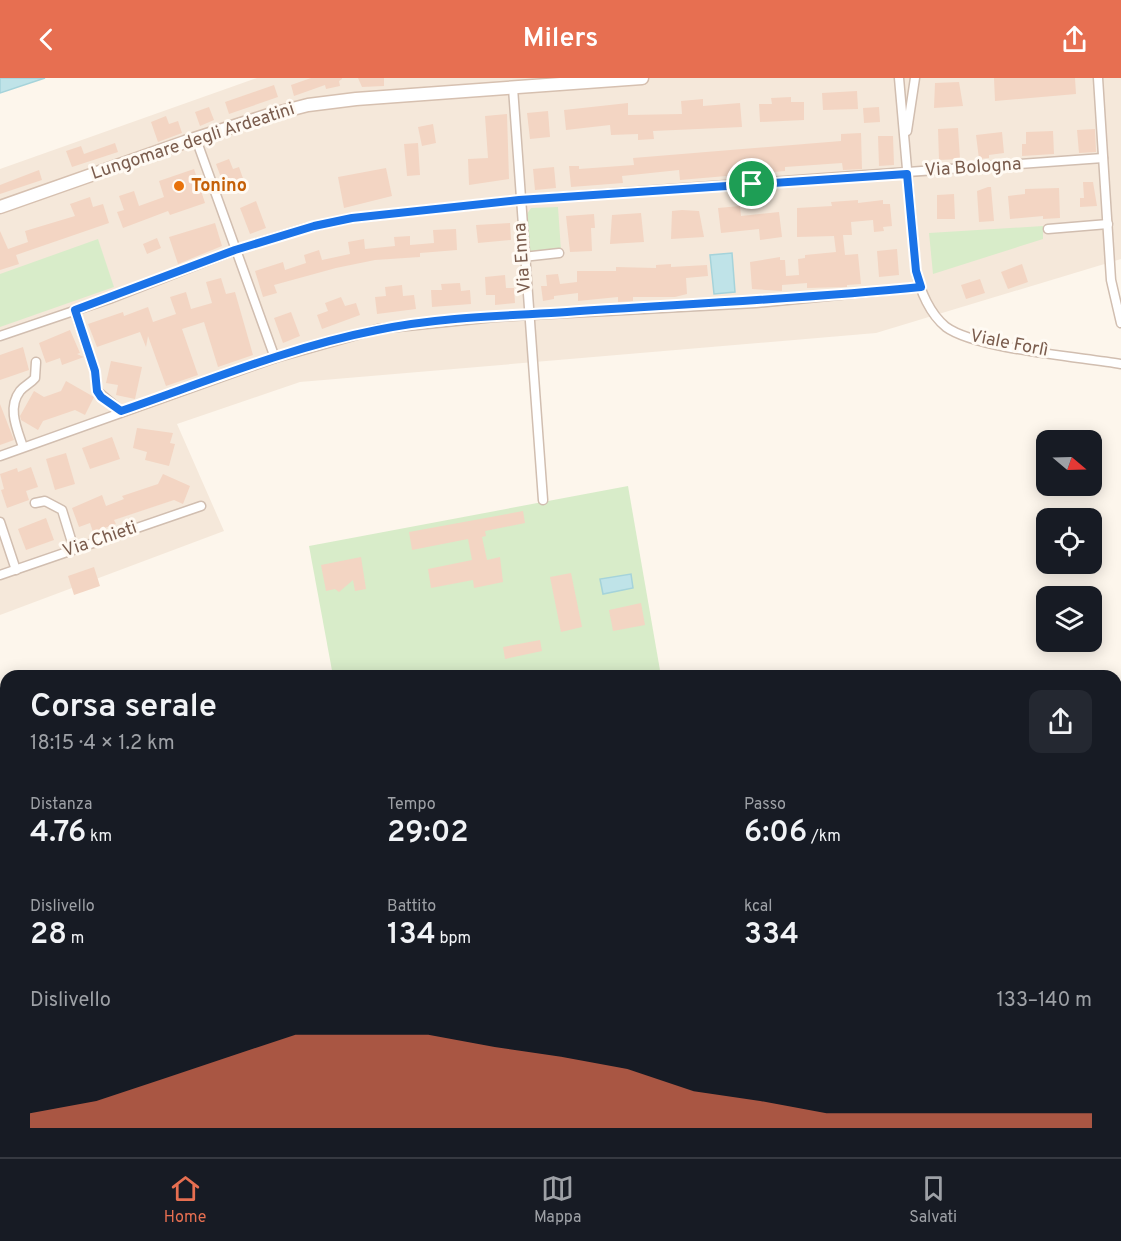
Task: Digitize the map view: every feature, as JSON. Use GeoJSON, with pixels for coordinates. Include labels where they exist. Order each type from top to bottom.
{"type":"FeatureCollection","features":[{"type":"Feature","properties":{"kind":"main road","name":"Lungomare degli Ardeatini"},"geometry":{"type":"LineString","coordinates":[[0,207],[196,139],[308,105],[344,100],[642,78]]}},
{"type":"Feature","properties":{"kind":"street"},"geometry":{"type":"LineString","coordinates":[[899,78],[904,146]]}},
{"type":"Feature","properties":{"kind":"street"},"geometry":{"type":"LineString","coordinates":[[904,146],[915,78]]}},
{"type":"Feature","properties":{"kind":"street"},"geometry":{"type":"LineString","coordinates":[[1098,78],[1108,224],[1121,323]]}},
{"type":"Feature","properties":{"kind":"street","name":"Via Enna"},"geometry":{"type":"LineString","coordinates":[[513,88],[523,257],[543,500]]}},
{"type":"Feature","properties":{"kind":"street"},"geometry":{"type":"LineString","coordinates":[[196,139],[275,358]]}},
{"type":"Feature","properties":{"kind":"street","name":"Viale Forlì"},"geometry":{"type":"LineString","coordinates":[[904,146],[916,271],[921,287],[940,320],[962,335],[997,344],[1121,364]]}},
{"type":"Feature","properties":{"kind":"street","name":"Via Bologna"},"geometry":{"type":"LineString","coordinates":[[0,336],[235,250],[314,226],[352,218],[519,200],[1103,159]]}},
{"type":"Feature","properties":{"kind":"street"},"geometry":{"type":"LineString","coordinates":[[1048,229],[1108,224]]}},
{"type":"Feature","properties":{"kind":"street"},"geometry":{"type":"LineString","coordinates":[[523,257],[560,253]]}},
{"type":"Feature","properties":{"kind":"street"},"geometry":{"type":"LineString","coordinates":[[0,456],[275,358],[378,329],[528,315],[756,303],[921,287]]}},
{"type":"Feature","properties":{"kind":"street"},"geometry":{"type":"LineString","coordinates":[[75,310],[95,371],[97,391],[101,397],[121,411]]}},
{"type":"Feature","properties":{"kind":"street"},"geometry":{"type":"LineString","coordinates":[[23,447],[15,421],[14,408],[20,391],[36,375],[36,362]]}},
{"type":"Feature","properties":{"kind":"street"},"geometry":{"type":"LineString","coordinates":[[35,503],[45,501],[62,510],[74,549]]}},
{"type":"Feature","properties":{"kind":"street","name":"Via Chieti"},"geometry":{"type":"LineString","coordinates":[[0,575],[201,506]]}},
{"type":"Feature","properties":{"kind":"street"},"geometry":{"type":"LineString","coordinates":[[0,522],[16,570]]}},
{"type":"Feature","properties":{"kind":"shaded area"},"geometry":{"type":"Polygon","coordinates":[[[257,78],[1121,78],[1121,259],[876,333],[300,382],[177,424],[224,531],[0,615],[0,169],[257,78]]]}},
{"type":"Feature","properties":{"kind":"green space"},"geometry":{"type":"Polygon","coordinates":[[[558,207],[561,251],[530,253],[527,214],[531,208],[558,207]]]}},
{"type":"Feature","properties":{"kind":"green space"},"geometry":{"type":"Polygon","coordinates":[[[1043,226],[1043,239],[933,274],[929,233],[1043,226]]]}},
{"type":"Feature","properties":{"kind":"green space"},"geometry":{"type":"Polygon","coordinates":[[[98,239],[114,287],[0,327],[0,274],[98,239]]]}},
{"type":"Feature","properties":{"kind":"green space"},"geometry":{"type":"Polygon","coordinates":[[[628,486],[660,670],[332,670],[309,546],[628,486]]]}},
{"type":"Feature","properties":{"kind":"water"},"geometry":{"type":"Polygon","coordinates":[[[0,78],[45,78],[0,93],[0,78]]]}},
{"type":"Feature","properties":{"kind":"water"},"geometry":{"type":"Polygon","coordinates":[[[732,253],[735,292],[714,294],[710,255],[732,253]]]}},
{"type":"Feature","properties":{"kind":"water"},"geometry":{"type":"Polygon","coordinates":[[[631,574],[633,588],[603,594],[600,579],[631,574]]]}},
{"type":"Feature","properties":{"kind":"building"},"geometry":{"type":"Polygon","coordinates":[[[311,78],[342,79],[339,81],[340,86],[326,89],[325,85],[294,96],[291,85],[311,78]]]}},
{"type":"Feature","properties":{"kind":"building"},"geometry":{"type":"Polygon","coordinates":[[[358,78],[384,78],[384,86],[362,87],[358,78]]]}},
{"type":"Feature","properties":{"kind":"building"},"geometry":{"type":"Polygon","coordinates":[[[994,78],[1075,78],[1076,94],[995,101],[994,78]]]}},
{"type":"Feature","properties":{"kind":"building"},"geometry":{"type":"Polygon","coordinates":[[[959,82],[963,106],[934,108],[935,83],[959,82]]]}},
{"type":"Feature","properties":{"kind":"building"},"geometry":{"type":"Polygon","coordinates":[[[274,85],[278,97],[229,114],[225,102],[274,85]]]}},
{"type":"Feature","properties":{"kind":"building"},"geometry":{"type":"Polygon","coordinates":[[[857,91],[858,109],[823,110],[822,93],[857,91]]]}},
{"type":"Feature","properties":{"kind":"building"},"geometry":{"type":"Polygon","coordinates":[[[791,97],[791,102],[804,102],[804,120],[760,122],[759,104],[772,104],[771,98],[791,97]]]}},
{"type":"Feature","properties":{"kind":"building"},"geometry":{"type":"Polygon","coordinates":[[[703,99],[703,106],[740,103],[742,127],[653,131],[654,139],[638,140],[638,134],[611,135],[610,125],[566,130],[564,110],[628,103],[628,115],[682,114],[681,101],[703,99]]]}},
{"type":"Feature","properties":{"kind":"building"},"geometry":{"type":"Polygon","coordinates":[[[209,107],[214,120],[200,126],[195,112],[209,107]]]}},
{"type":"Feature","properties":{"kind":"building"},"geometry":{"type":"Polygon","coordinates":[[[879,107],[880,122],[864,123],[863,108],[879,107]]]}},
{"type":"Feature","properties":{"kind":"building"},"geometry":{"type":"Polygon","coordinates":[[[548,111],[550,137],[530,139],[527,113],[548,111]]]}},
{"type":"Feature","properties":{"kind":"building"},"geometry":{"type":"Polygon","coordinates":[[[507,114],[509,179],[469,185],[468,159],[488,158],[485,116],[507,114]]]}},
{"type":"Feature","properties":{"kind":"building"},"geometry":{"type":"Polygon","coordinates":[[[166,116],[169,124],[178,121],[182,133],[158,142],[151,122],[166,116]]]}},
{"type":"Feature","properties":{"kind":"building"},"geometry":{"type":"Polygon","coordinates":[[[433,124],[436,143],[422,146],[418,127],[433,124]]]}},
{"type":"Feature","properties":{"kind":"building"},"geometry":{"type":"Polygon","coordinates":[[[958,128],[960,159],[939,160],[938,129],[958,128]]]}},
{"type":"Feature","properties":{"kind":"building"},"geometry":{"type":"Polygon","coordinates":[[[1095,129],[1096,152],[1079,153],[1077,130],[1095,129]]]}},
{"type":"Feature","properties":{"kind":"building"},"geometry":{"type":"Polygon","coordinates":[[[1053,131],[1054,154],[1022,156],[1022,144],[1026,144],[1026,132],[1053,131]]]}},
{"type":"Feature","properties":{"kind":"building"},"geometry":{"type":"Polygon","coordinates":[[[1002,132],[1004,153],[979,159],[976,135],[1002,132]]]}},
{"type":"Feature","properties":{"kind":"building"},"geometry":{"type":"Polygon","coordinates":[[[861,133],[862,169],[843,170],[842,163],[785,167],[785,171],[680,180],[679,170],[622,176],[623,183],[571,187],[569,166],[579,166],[579,169],[634,165],[633,158],[841,141],[841,134],[861,133]]]}},
{"type":"Feature","properties":{"kind":"building"},"geometry":{"type":"Polygon","coordinates":[[[878,136],[893,136],[894,165],[879,166],[878,136]]]}},
{"type":"Feature","properties":{"kind":"building"},"geometry":{"type":"Polygon","coordinates":[[[115,143],[118,152],[72,167],[66,151],[81,146],[84,154],[115,143]]]}},
{"type":"Feature","properties":{"kind":"building"},"geometry":{"type":"Polygon","coordinates":[[[418,143],[420,175],[407,176],[404,144],[418,143]]]}},
{"type":"Feature","properties":{"kind":"building"},"geometry":{"type":"Polygon","coordinates":[[[229,159],[233,169],[239,167],[245,184],[226,191],[216,164],[229,159]]]}},
{"type":"Feature","properties":{"kind":"building"},"geometry":{"type":"Polygon","coordinates":[[[554,167],[556,188],[535,190],[533,169],[554,167]]]}},
{"type":"Feature","properties":{"kind":"building"},"geometry":{"type":"Polygon","coordinates":[[[386,168],[392,196],[344,208],[338,177],[386,168]]]}},
{"type":"Feature","properties":{"kind":"building"},"geometry":{"type":"Polygon","coordinates":[[[194,169],[205,203],[170,215],[168,211],[123,228],[117,212],[124,210],[119,196],[134,191],[139,206],[164,197],[159,181],[194,169]]]}},
{"type":"Feature","properties":{"kind":"building"},"geometry":{"type":"Polygon","coordinates":[[[39,170],[42,180],[0,194],[0,185],[39,170]]]}},
{"type":"Feature","properties":{"kind":"building"},"geometry":{"type":"Polygon","coordinates":[[[1083,182],[1093,182],[1097,206],[1080,207],[1080,198],[1084,198],[1083,182]]]}},
{"type":"Feature","properties":{"kind":"building"},"geometry":{"type":"Polygon","coordinates":[[[991,187],[994,221],[979,222],[977,191],[991,187]]]}},
{"type":"Feature","properties":{"kind":"building"},"geometry":{"type":"Polygon","coordinates":[[[1059,188],[1060,218],[1043,219],[1043,216],[1010,219],[1008,196],[1025,194],[1025,189],[1059,188]]]}},
{"type":"Feature","properties":{"kind":"building"},"geometry":{"type":"Polygon","coordinates":[[[954,194],[955,219],[937,219],[937,195],[954,194]]]}},
{"type":"Feature","properties":{"kind":"building"},"geometry":{"type":"Polygon","coordinates":[[[90,197],[93,207],[103,204],[109,223],[16,255],[19,264],[0,270],[0,231],[8,249],[28,242],[25,231],[75,216],[70,204],[90,197]]]}},
{"type":"Feature","properties":{"kind":"building"},"geometry":{"type":"Polygon","coordinates":[[[858,200],[858,203],[883,200],[883,204],[890,204],[892,226],[883,227],[884,231],[874,232],[873,220],[851,222],[852,235],[843,235],[845,255],[858,254],[861,284],[847,285],[847,287],[807,288],[807,283],[782,285],[782,291],[752,289],[750,262],[780,257],[780,260],[785,260],[786,276],[799,275],[798,259],[805,258],[805,255],[836,252],[834,236],[797,237],[797,208],[832,206],[831,202],[858,200]]]}},
{"type":"Feature","properties":{"kind":"building"},"geometry":{"type":"Polygon","coordinates":[[[256,201],[266,228],[250,234],[240,208],[256,201]]]}},
{"type":"Feature","properties":{"kind":"building"},"geometry":{"type":"Polygon","coordinates":[[[740,206],[741,216],[779,212],[782,237],[760,240],[759,229],[721,233],[718,208],[740,206]]]}},
{"type":"Feature","properties":{"kind":"building"},"geometry":{"type":"Polygon","coordinates":[[[672,211],[699,211],[704,237],[671,239],[672,211]]]}},
{"type":"Feature","properties":{"kind":"building"},"geometry":{"type":"Polygon","coordinates":[[[641,213],[644,242],[610,244],[612,215],[641,213]]]}},
{"type":"Feature","properties":{"kind":"building"},"geometry":{"type":"Polygon","coordinates":[[[594,214],[595,228],[591,228],[592,251],[570,252],[566,216],[594,214]]]}},
{"type":"Feature","properties":{"kind":"building"},"geometry":{"type":"Polygon","coordinates":[[[215,223],[222,246],[178,264],[169,237],[215,223]]]}},
{"type":"Feature","properties":{"kind":"building"},"geometry":{"type":"Polygon","coordinates":[[[510,223],[511,240],[478,243],[476,225],[510,223]]]}},
{"type":"Feature","properties":{"kind":"building"},"geometry":{"type":"Polygon","coordinates":[[[456,229],[457,250],[420,253],[420,257],[375,260],[336,268],[274,285],[277,293],[263,297],[255,271],[283,262],[285,270],[306,263],[304,255],[319,250],[322,260],[350,254],[348,242],[364,239],[365,249],[395,246],[394,237],[410,236],[410,245],[434,243],[433,230],[456,229]]]}},
{"type":"Feature","properties":{"kind":"building"},"geometry":{"type":"Polygon","coordinates":[[[157,238],[161,248],[147,254],[143,244],[157,238]]]}},
{"type":"Feature","properties":{"kind":"building"},"geometry":{"type":"Polygon","coordinates":[[[897,249],[899,275],[879,277],[877,251],[897,249]]]}},
{"type":"Feature","properties":{"kind":"building"},"geometry":{"type":"Polygon","coordinates":[[[671,264],[671,267],[707,265],[708,276],[686,278],[687,294],[675,297],[633,297],[633,301],[618,302],[618,297],[578,301],[578,293],[554,296],[554,299],[543,301],[541,286],[547,286],[546,275],[558,274],[560,284],[577,282],[577,271],[616,271],[616,267],[656,268],[656,265],[671,264]]]}},
{"type":"Feature","properties":{"kind":"building"},"geometry":{"type":"Polygon","coordinates":[[[1022,264],[1028,282],[1008,289],[1001,272],[1022,264]]]}},
{"type":"Feature","properties":{"kind":"building"},"geometry":{"type":"Polygon","coordinates":[[[505,275],[506,288],[514,288],[515,303],[495,305],[495,295],[486,295],[485,277],[505,275]]]}},
{"type":"Feature","properties":{"kind":"building"},"geometry":{"type":"Polygon","coordinates":[[[221,278],[226,294],[235,292],[253,355],[218,367],[204,322],[182,329],[198,375],[166,386],[148,336],[146,347],[140,332],[97,347],[88,324],[123,312],[124,316],[148,307],[153,322],[176,314],[170,297],[186,292],[191,309],[212,303],[206,282],[221,278]]]}},
{"type":"Feature","properties":{"kind":"building"},"geometry":{"type":"Polygon","coordinates":[[[980,279],[985,293],[966,299],[961,285],[980,279]]]}},
{"type":"Feature","properties":{"kind":"building"},"geometry":{"type":"Polygon","coordinates":[[[460,283],[461,291],[470,290],[471,304],[432,307],[431,290],[442,290],[441,284],[460,283]]]}},
{"type":"Feature","properties":{"kind":"building"},"geometry":{"type":"Polygon","coordinates":[[[402,285],[403,296],[414,295],[416,309],[377,314],[375,297],[386,296],[385,287],[402,285]]]}},
{"type":"Feature","properties":{"kind":"building"},"geometry":{"type":"Polygon","coordinates":[[[341,297],[345,306],[356,303],[360,315],[322,329],[317,315],[328,311],[325,303],[341,297]]]}},
{"type":"Feature","properties":{"kind":"building"},"geometry":{"type":"Polygon","coordinates":[[[291,312],[300,336],[283,343],[274,318],[291,312]]]}},
{"type":"Feature","properties":{"kind":"building"},"geometry":{"type":"Polygon","coordinates":[[[70,330],[80,353],[77,354],[84,357],[62,365],[60,358],[46,363],[39,343],[70,330]]]}},
{"type":"Feature","properties":{"kind":"building"},"geometry":{"type":"Polygon","coordinates":[[[23,347],[29,370],[0,380],[0,355],[23,347]]]}},
{"type":"Feature","properties":{"kind":"building"},"geometry":{"type":"Polygon","coordinates":[[[111,361],[142,367],[135,399],[116,395],[118,385],[106,383],[111,361]]]}},
{"type":"Feature","properties":{"kind":"building"},"geometry":{"type":"Polygon","coordinates":[[[66,381],[94,397],[85,415],[75,410],[43,421],[38,430],[21,420],[20,416],[34,391],[44,397],[61,391],[66,381]]]}},
{"type":"Feature","properties":{"kind":"building"},"geometry":{"type":"Polygon","coordinates":[[[0,404],[14,440],[0,445],[0,404]]]}},
{"type":"Feature","properties":{"kind":"building"},"geometry":{"type":"Polygon","coordinates":[[[137,428],[173,433],[170,443],[175,444],[169,466],[145,460],[147,452],[133,448],[137,428]]]}},
{"type":"Feature","properties":{"kind":"building"},"geometry":{"type":"Polygon","coordinates":[[[112,437],[120,459],[90,469],[82,448],[112,437]]]}},
{"type":"Feature","properties":{"kind":"building"},"geometry":{"type":"Polygon","coordinates":[[[66,453],[75,484],[55,490],[46,459],[66,453]]]}},
{"type":"Feature","properties":{"kind":"building"},"geometry":{"type":"Polygon","coordinates":[[[31,467],[38,487],[26,491],[29,500],[7,508],[1,490],[4,489],[0,474],[17,468],[18,472],[31,467]]]}},
{"type":"Feature","properties":{"kind":"building"},"geometry":{"type":"Polygon","coordinates":[[[163,474],[190,486],[183,504],[174,500],[114,520],[116,524],[93,532],[90,523],[79,527],[72,508],[102,495],[106,506],[124,499],[122,496],[158,484],[163,474]]]}},
{"type":"Feature","properties":{"kind":"building"},"geometry":{"type":"Polygon","coordinates":[[[523,511],[525,523],[485,531],[486,536],[482,537],[487,560],[500,557],[503,582],[474,588],[473,580],[431,588],[428,569],[472,560],[468,539],[412,550],[409,532],[523,511]]]}},
{"type":"Feature","properties":{"kind":"building"},"geometry":{"type":"Polygon","coordinates":[[[46,518],[54,540],[26,550],[18,529],[46,518]]]}},
{"type":"Feature","properties":{"kind":"building"},"geometry":{"type":"Polygon","coordinates":[[[361,557],[366,589],[355,591],[353,580],[339,592],[335,589],[326,591],[321,565],[361,557]]]}},
{"type":"Feature","properties":{"kind":"building"},"geometry":{"type":"Polygon","coordinates":[[[94,567],[100,586],[74,595],[68,576],[94,567]]]}},
{"type":"Feature","properties":{"kind":"building"},"geometry":{"type":"Polygon","coordinates":[[[571,573],[582,627],[561,632],[550,577],[571,573]]]}},
{"type":"Feature","properties":{"kind":"building"},"geometry":{"type":"Polygon","coordinates":[[[641,603],[645,625],[613,631],[609,610],[641,603]]]}},
{"type":"Feature","properties":{"kind":"building"},"geometry":{"type":"Polygon","coordinates":[[[540,640],[542,651],[505,659],[503,647],[540,640]]]}},
{"type":"Feature","properties":{"kind":"place","name":"Tonino"},"geometry":{"type":"Point","coordinates":[179,186]}},
{"type":"Feature","properties":{"kind":"route"},"geometry":{"type":"LineString","coordinates":[[907,174],[916,271],[921,287],[756,303],[495,317],[378,329],[275,358],[121,411],[101,397],[97,391],[95,371],[75,310],[235,250],[314,226],[352,218],[519,200],[752,184],[907,174]]}}]}
